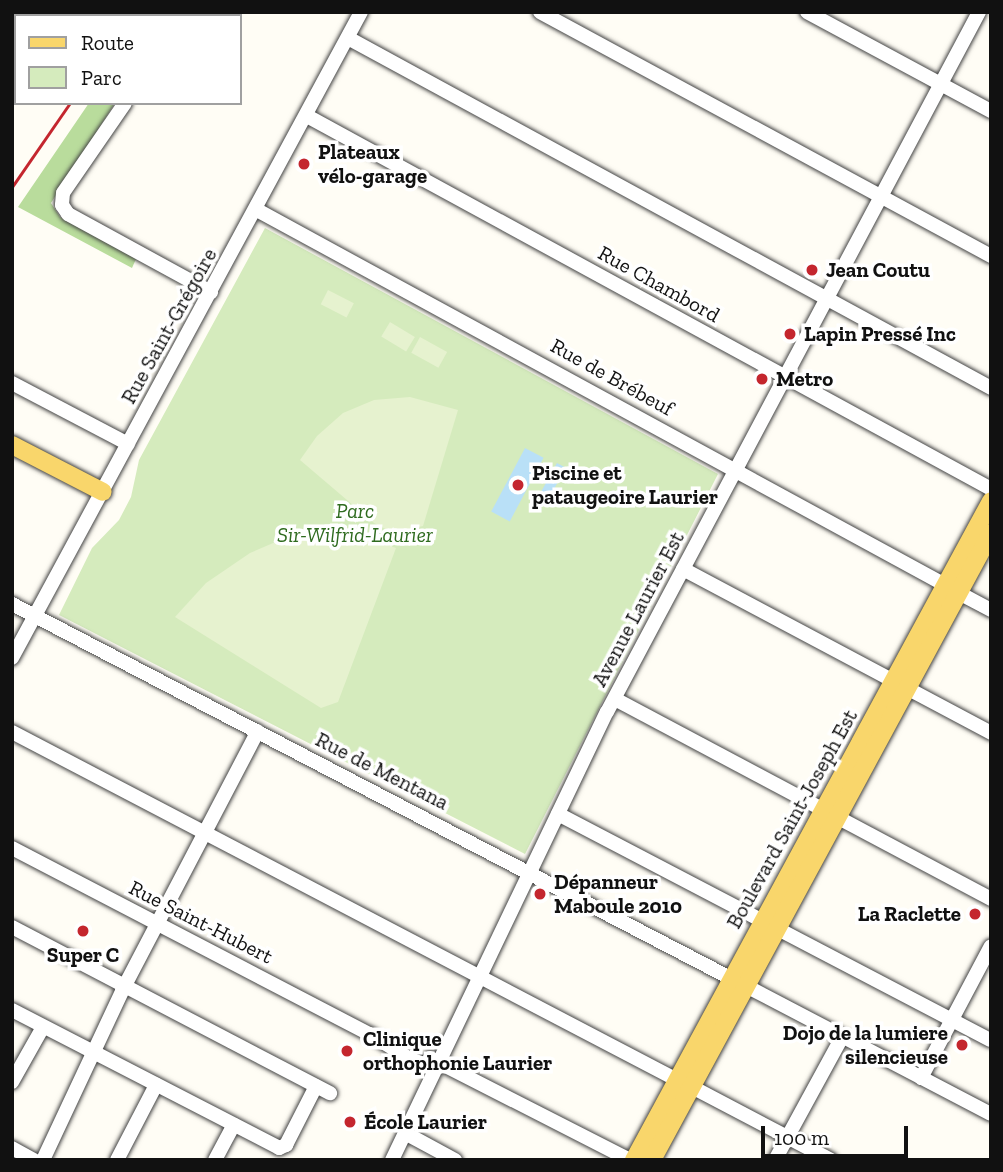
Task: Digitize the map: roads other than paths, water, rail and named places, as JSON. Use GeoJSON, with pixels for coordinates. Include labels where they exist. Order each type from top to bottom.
{"type":"FeatureCollection","features":[{"type":"Feature","properties":{"kind":"main road"},"geometry":{"type":"LineString","coordinates":[[12,445],[103,492]]}},
{"type":"Feature","properties":{"kind":"main road","name":"Boulevard Saint-Joseph Est"},"geometry":{"type":"LineString","coordinates":[[652,1160],[685,1084],[952,589],[991,501]]}},
{"type":"Feature","properties":{"kind":"main road","name":"Boulevard Saint-Joseph Est"},"geometry":{"type":"LineString","coordinates":[[952,589],[991,533]]}},
{"type":"Feature","properties":{"kind":"main road","name":"Boulevard Saint-Joseph Est"},"geometry":{"type":"LineString","coordinates":[[632,1160],[685,1084]]}},
{"type":"Feature","properties":{"kind":"street","name":"Rue Saint-Grégoire"},"geometry":{"type":"LineString","coordinates":[[12,658],[257,210],[361,12]]}},
{"type":"Feature","properties":{"kind":"street"},"geometry":{"type":"LineString","coordinates":[[540,12],[991,256]]}},
{"type":"Feature","properties":{"kind":"street"},"geometry":{"type":"LineString","coordinates":[[807,12],[991,111]]}},
{"type":"Feature","properties":{"kind":"street","name":"Avenue Laurier Est"},"geometry":{"type":"LineString","coordinates":[[392,1160],[615,699],[734,468],[979,12]]}},
{"type":"Feature","properties":{"kind":"street"},"geometry":{"type":"LineString","coordinates":[[348,38],[991,388]]}},
{"type":"Feature","properties":{"kind":"street"},"geometry":{"type":"LineString","coordinates":[[124,105],[63,193],[62,205],[68,214],[211,292]]}},
{"type":"Feature","properties":{"kind":"street","name":"Rue Chambord"},"geometry":{"type":"LineString","coordinates":[[307,116],[991,489]]}},
{"type":"Feature","properties":{"kind":"street","name":"Rue de Brébeuf"},"geometry":{"type":"LineString","coordinates":[[257,210],[991,610]]}},
{"type":"Feature","properties":{"kind":"street"},"geometry":{"type":"LineString","coordinates":[[12,383],[128,444]]}},
{"type":"Feature","properties":{"kind":"street"},"geometry":{"type":"LineString","coordinates":[[683,569],[991,733]]}},
{"type":"Feature","properties":{"kind":"street","name":"Rue de Mentana"},"geometry":{"type":"LineString","coordinates":[[12,604],[991,1114]]}},
{"type":"Feature","properties":{"kind":"street"},"geometry":{"type":"LineString","coordinates":[[615,699],[991,899]]}},
{"type":"Feature","properties":{"kind":"street"},"geometry":{"type":"LineString","coordinates":[[43,1160],[125,987],[258,731]]}},
{"type":"Feature","properties":{"kind":"street"},"geometry":{"type":"LineString","coordinates":[[12,732],[831,1160]]}},
{"type":"Feature","properties":{"kind":"street"},"geometry":{"type":"LineString","coordinates":[[558,814],[991,1040]]}},
{"type":"Feature","properties":{"kind":"street","name":"Rue Saint-Hubert"},"geometry":{"type":"LineString","coordinates":[[12,848],[370,1034],[439,1062],[632,1160]]}},
{"type":"Feature","properties":{"kind":"street"},"geometry":{"type":"LineString","coordinates":[[12,928],[323,1090],[286,1145],[279,1148],[12,1010]]}},
{"type":"Feature","properties":{"kind":"street"},"geometry":{"type":"LineString","coordinates":[[921,1078],[991,946]]}},
{"type":"Feature","properties":{"kind":"street"},"geometry":{"type":"LineString","coordinates":[[12,1082],[43,1027]]}},
{"type":"Feature","properties":{"kind":"street"},"geometry":{"type":"LineString","coordinates":[[775,1160],[842,1037]]}},
{"type":"Feature","properties":{"kind":"street"},"geometry":{"type":"LineString","coordinates":[[117,1160],[156,1085]]}},
{"type":"Feature","properties":{"kind":"street"},"geometry":{"type":"LineString","coordinates":[[215,1160],[234,1125]]}},
{"type":"Feature","properties":{"kind":"street"},"geometry":{"type":"LineString","coordinates":[[405,1133],[455,1160]]}},
{"type":"Feature","properties":{"kind":"street"},"geometry":{"type":"LineString","coordinates":[[12,1148],[34,1160]]}},
{"type":"Feature","properties":{"kind":"water","name":"Piscine et pataugeoire Laurier"},"geometry":{"type":"Polygon","coordinates":[[[525,448],[544,458],[510,521],[491,512],[525,448]]]}},
{"type":"Feature","properties":{"kind":"water"},"geometry":{"type":"Polygon","coordinates":[[[557,463],[566,468],[548,499],[540,494],[557,463]]]}},
{"type":"Feature","properties":{"kind":"railway"},"geometry":{"type":"LineString","coordinates":[[12,187],[69,105]]}},
{"type":"Feature","properties":{"kind":"place","name":"Plateaux vélo-garage"},"geometry":{"type":"Point","coordinates":[304,164]}},
{"type":"Feature","properties":{"kind":"place","name":"Jean Coutu"},"geometry":{"type":"Point","coordinates":[812,270]}},
{"type":"Feature","properties":{"kind":"place","name":"Lapin Pressé Inc"},"geometry":{"type":"Point","coordinates":[790,334]}},
{"type":"Feature","properties":{"kind":"place","name":"Metro"},"geometry":{"type":"Point","coordinates":[762,379]}},
{"type":"Feature","properties":{"kind":"place","name":"Piscine et pataugeoire Laurier"},"geometry":{"type":"Point","coordinates":[518,485]}},
{"type":"Feature","properties":{"kind":"place","name":"Dépanneur Maboule 2010"},"geometry":{"type":"Point","coordinates":[540,894]}},
{"type":"Feature","properties":{"kind":"place","name":"La Raclette"},"geometry":{"type":"Point","coordinates":[975,914]}},
{"type":"Feature","properties":{"kind":"place","name":"Super C"},"geometry":{"type":"Point","coordinates":[83,931]}},
{"type":"Feature","properties":{"kind":"place","name":"Dojo de la lumiere silencieuse"},"geometry":{"type":"Point","coordinates":[962,1045]}},
{"type":"Feature","properties":{"kind":"place","name":"Clinique orthophonie Laurier"},"geometry":{"type":"Point","coordinates":[347,1051]}},
{"type":"Feature","properties":{"kind":"place","name":"École Laurier"},"geometry":{"type":"Point","coordinates":[350,1122]}},
{"type":"Feature","properties":{"kind":"park label","name":"Parc Sir-Wilfrid-Laurier"},"geometry":{"type":"Point","coordinates":[355,523]}}]}
